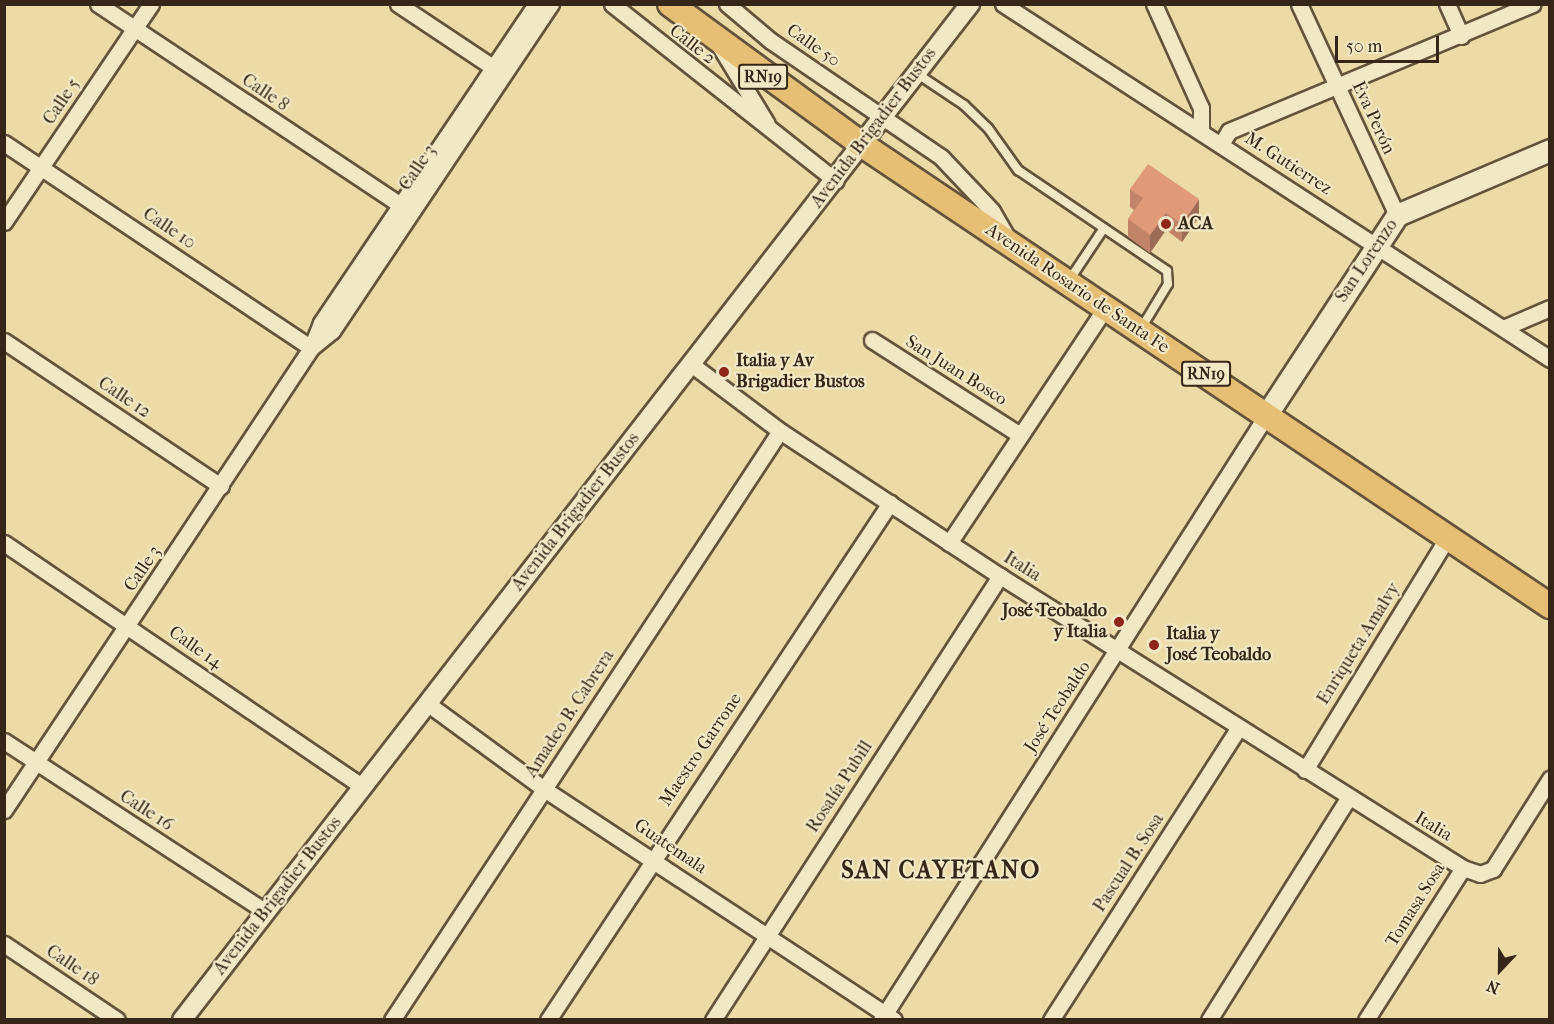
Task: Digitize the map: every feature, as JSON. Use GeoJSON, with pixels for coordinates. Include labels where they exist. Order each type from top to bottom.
{"type":"FeatureCollection","features":[{"type":"Feature","properties":{"kind":"main road","name":"Avenida Rosario de Santa Fe"},"geometry":{"type":"LineString","coordinates":[[677,7],[716,40],[861,144],[1011,246],[1267,414],[1550,606]]}},
{"type":"Feature","properties":{"kind":"main road","name":"San Lorenzo"},"geometry":{"type":"LineString","coordinates":[[1267,414],[1397,215],[1550,150]]}},
{"type":"Feature","properties":{"kind":"street","name":"Calle 8"},"geometry":{"type":"LineString","coordinates":[[98,4],[406,209]]}},
{"type":"Feature","properties":{"kind":"street","name":"Calle 5"},"geometry":{"type":"LineString","coordinates":[[4,222],[151,4]]}},
{"type":"Feature","properties":{"kind":"street"},"geometry":{"type":"LineString","coordinates":[[398,4],[499,71]]}},
{"type":"Feature","properties":{"kind":"street","name":"Calle 3"},"geometry":{"type":"LineString","coordinates":[[499,71],[536,4]]}},
{"type":"Feature","properties":{"kind":"street","name":"Calle 3"},"geometry":{"type":"LineString","coordinates":[[4,810],[311,348],[321,323],[406,209],[499,71],[551,4]]}},
{"type":"Feature","properties":{"kind":"street","name":"Calle 2"},"geometry":{"type":"LineString","coordinates":[[612,4],[836,181]]}},
{"type":"Feature","properties":{"kind":"street","name":"Calle 50"},"geometry":{"type":"LineString","coordinates":[[727,4],[771,41],[881,114],[941,158],[992,211],[1011,246]]}},
{"type":"Feature","properties":{"kind":"street","name":"Avenida Brigadier Bustos"},"geometry":{"type":"LineString","coordinates":[[182,1020],[691,364],[836,181],[881,114],[970,4]]}},
{"type":"Feature","properties":{"kind":"street","name":"M. Gutierrez"},"geometry":{"type":"LineString","coordinates":[[1003,4],[1550,359]]}},
{"type":"Feature","properties":{"kind":"street"},"geometry":{"type":"LineString","coordinates":[[1154,4],[1201,108],[1201,131]]}},
{"type":"Feature","properties":{"kind":"street","name":"Eva Perón"},"geometry":{"type":"LineString","coordinates":[[1299,4],[1397,215]]}},
{"type":"Feature","properties":{"kind":"street"},"geometry":{"type":"LineString","coordinates":[[1447,4],[1461,36]]}},
{"type":"Feature","properties":{"kind":"street"},"geometry":{"type":"LineString","coordinates":[[1221,144],[1229,131],[1337,88],[1533,4]]}},
{"type":"Feature","properties":{"kind":"street"},"geometry":{"type":"LineString","coordinates":[[716,40],[772,132]]}},
{"type":"Feature","properties":{"kind":"street","name":"Calle 10"},"geometry":{"type":"LineString","coordinates":[[4,143],[311,348]]}},
{"type":"Feature","properties":{"kind":"street"},"geometry":{"type":"LineString","coordinates":[[949,543],[1105,308]]}},
{"type":"Feature","properties":{"kind":"street"},"geometry":{"type":"LineString","coordinates":[[1503,328],[1550,308]]}},
{"type":"Feature","properties":{"kind":"street","name":"San Juan Bosco"},"geometry":{"type":"LineString","coordinates":[[872,340],[1020,435]]}},
{"type":"Feature","properties":{"kind":"street","name":"Calle 12"},"geometry":{"type":"LineString","coordinates":[[4,341],[221,486]]}},
{"type":"Feature","properties":{"kind":"street","name":"Italia"},"geometry":{"type":"LineString","coordinates":[[691,364],[780,431],[949,543],[1348,798],[1463,868]]}},
{"type":"Feature","properties":{"kind":"street","name":"José Teobaldo"},"geometry":{"type":"LineString","coordinates":[[886,1018],[1267,414]]}},
{"type":"Feature","properties":{"kind":"street","name":"Amadeo B. Cabrera"},"geometry":{"type":"LineString","coordinates":[[392,1020],[780,431]]}},
{"type":"Feature","properties":{"kind":"street","name":"Maestro Garrone"},"geometry":{"type":"LineString","coordinates":[[548,1020],[652,859],[890,503]]}},
{"type":"Feature","properties":{"kind":"street","name":"Enriqueta Amalvy"},"geometry":{"type":"LineString","coordinates":[[1305,770],[1447,538]]}},
{"type":"Feature","properties":{"kind":"street","name":"Calle 14"},"geometry":{"type":"LineString","coordinates":[[4,543],[128,625],[363,787]]}},
{"type":"Feature","properties":{"kind":"street","name":"Rosalía Pubill"},"geometry":{"type":"LineString","coordinates":[[713,1020],[1000,576]]}},
{"type":"Feature","properties":{"kind":"street","name":"Guatemala"},"geometry":{"type":"LineString","coordinates":[[428,704],[544,789],[767,936],[886,1018]]}},
{"type":"Feature","properties":{"kind":"street","name":"Pascual B. Sosa"},"geometry":{"type":"LineString","coordinates":[[1051,1020],[1239,727]]}},
{"type":"Feature","properties":{"kind":"street","name":"Calle 16"},"geometry":{"type":"LineString","coordinates":[[4,741],[266,912]]}},
{"type":"Feature","properties":{"kind":"street","name":"Tomasa Sosa"},"geometry":{"type":"LineString","coordinates":[[1366,1020],[1463,868],[1480,874],[1493,869],[1550,779]]}},
{"type":"Feature","properties":{"kind":"street"},"geometry":{"type":"LineString","coordinates":[[1209,1020],[1348,798]]}},
{"type":"Feature","properties":{"kind":"street","name":"Calle 18"},"geometry":{"type":"LineString","coordinates":[[4,944],[117,1020]]}},
{"type":"Feature","properties":{"kind":"lane"},"geometry":{"type":"LineString","coordinates":[[915,72],[964,105],[988,128],[1018,170],[1170,276],[1139,331]]}},
{"type":"Feature","properties":{"kind":"lane"},"geometry":{"type":"LineString","coordinates":[[1067,283],[1104,228]]}},
{"type":"Feature","properties":{"kind":"building"},"geometry":{"type":"Polygon","coordinates":[[[1148,164],[1199,199],[1182,224],[1166,213],[1150,235],[1128,219],[1143,198],[1130,189],[1148,164]]]}},
{"type":"Feature","properties":{"kind":"place","name":"ACA"},"geometry":{"type":"Point","coordinates":[1166,224]}},
{"type":"Feature","properties":{"kind":"place","name":"Italia y Av Brigadier Bustos"},"geometry":{"type":"Point","coordinates":[724,372]}},
{"type":"Feature","properties":{"kind":"place","name":"José Teobaldo y Italia"},"geometry":{"type":"Point","coordinates":[1119,622]}},
{"type":"Feature","properties":{"kind":"place","name":"Italia y José Teobaldo"},"geometry":{"type":"Point","coordinates":[1154,645]}},
{"type":"Feature","properties":{"kind":"district","name":"SAN CAYETANO"},"geometry":{"type":"Point","coordinates":[941,871]}}]}
